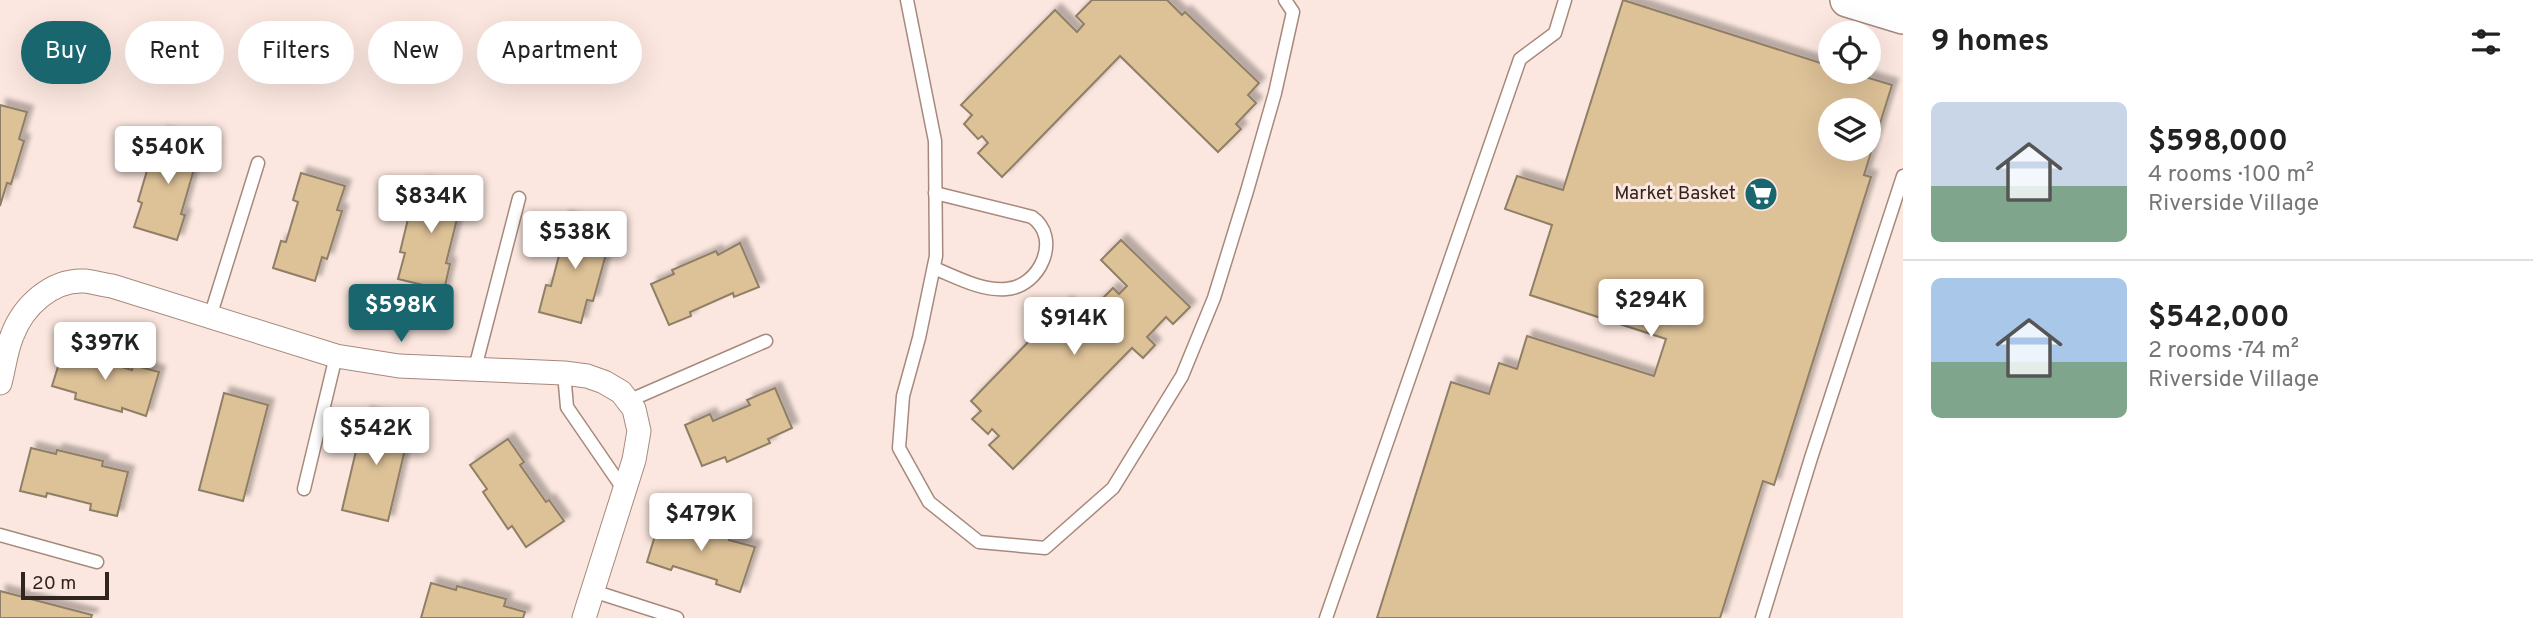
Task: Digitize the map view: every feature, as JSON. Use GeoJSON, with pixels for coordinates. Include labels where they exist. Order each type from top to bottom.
{"type":"FeatureCollection","features":[{"type":"Feature","properties":{"kind":"street"},"geometry":{"type":"LineString","coordinates":[[1847,0],[1903,17]]}},
{"type":"Feature","properties":{"kind":"street"},"geometry":{"type":"LineString","coordinates":[[0,383],[11,337],[33,301],[51,289],[70,282],[85,281],[112,286],[336,356],[400,366],[564,373],[587,376],[604,382],[621,392],[634,409],[639,431],[634,460],[584,618]]}},
{"type":"Feature","properties":{"kind":"lane"},"geometry":{"type":"LineString","coordinates":[[907,0],[935,141],[936,256],[919,338],[903,396],[899,448],[929,502],[979,542],[1045,548],[1113,488],[1182,376],[1214,298],[1275,93],[1293,12],[1285,0]]}},
{"type":"Feature","properties":{"kind":"lane"},"geometry":{"type":"LineString","coordinates":[[1326,618],[1520,59],[1555,33],[1565,0]]}},
{"type":"Feature","properties":{"kind":"lane"},"geometry":{"type":"LineString","coordinates":[[210,317],[258,163]]}},
{"type":"Feature","properties":{"kind":"lane"},"geometry":{"type":"LineString","coordinates":[[1762,618],[1903,176]]}},
{"type":"Feature","properties":{"kind":"lane"},"geometry":{"type":"LineString","coordinates":[[934,268],[968,283],[1014,288],[1035,274],[1045,254],[1047,242],[1046,233],[1040,223],[1032,217],[935,193]]}},
{"type":"Feature","properties":{"kind":"lane"},"geometry":{"type":"LineString","coordinates":[[475,368],[519,198]]}},
{"type":"Feature","properties":{"kind":"lane"},"geometry":{"type":"LineString","coordinates":[[628,401],[766,341]]}},
{"type":"Feature","properties":{"kind":"lane"},"geometry":{"type":"LineString","coordinates":[[304,489],[336,356]]}},
{"type":"Feature","properties":{"kind":"lane"},"geometry":{"type":"LineString","coordinates":[[564,373],[567,407],[624,490]]}},
{"type":"Feature","properties":{"kind":"lane"},"geometry":{"type":"LineString","coordinates":[[0,535],[97,562]]}},
{"type":"Feature","properties":{"kind":"lane"},"geometry":{"type":"LineString","coordinates":[[593,591],[677,618]]}},
{"type":"Feature","properties":{"kind":"building"},"geometry":{"type":"Polygon","coordinates":[[[1092,0],[1167,0],[1182,15],[1185,12],[1259,83],[1248,95],[1256,103],[1236,124],[1241,129],[1218,152],[1120,56],[1002,177],[978,153],[988,143],[982,136],[978,139],[964,124],[972,115],[961,105],[1055,10],[1077,32],[1084,24],[1076,16],[1092,0]]]}},
{"type":"Feature","properties":{"kind":"building"},"geometry":{"type":"Polygon","coordinates":[[[1623,0],[1818,62],[1818,84],[1881,84],[1881,82],[1892,85],[1881,120],[1881,98],[1818,98],[1818,161],[1868,161],[1864,175],[1871,177],[1774,485],[1763,481],[1720,618],[1377,618],[1451,382],[1489,394],[1499,363],[1517,369],[1527,336],[1654,376],[1666,339],[1530,295],[1552,225],[1505,209],[1517,176],[1563,190],[1623,0]]]}},
{"type":"Feature","properties":{"kind":"building"},"geometry":{"type":"Polygon","coordinates":[[[0,105],[27,112],[19,139],[24,141],[11,184],[7,183],[0,206],[0,105]]]}},
{"type":"Feature","properties":{"kind":"building"},"geometry":{"type":"Polygon","coordinates":[[[162,133],[206,146],[199,171],[194,169],[181,214],[185,215],[177,240],[134,227],[142,203],[138,201],[152,154],[156,155],[162,133]]]}},
{"type":"Feature","properties":{"kind":"building"},"geometry":{"type":"Polygon","coordinates":[[[301,173],[345,186],[337,210],[342,211],[327,259],[322,257],[315,281],[273,268],[281,241],[286,242],[298,202],[293,200],[301,173]]]}},
{"type":"Feature","properties":{"kind":"building"},"geometry":{"type":"Polygon","coordinates":[[[422,183],[467,193],[461,220],[457,219],[446,263],[450,264],[444,290],[398,279],[405,253],[400,252],[414,194],[419,196],[422,183]]]}},
{"type":"Feature","properties":{"kind":"building"},"geometry":{"type":"Polygon","coordinates":[[[564,217],[607,229],[601,253],[606,254],[593,301],[587,300],[581,323],[539,312],[546,285],[551,286],[562,244],[557,243],[564,217]]]}},
{"type":"Feature","properties":{"kind":"building"},"geometry":{"type":"Polygon","coordinates":[[[1121,240],[1190,307],[1173,324],[1166,317],[1147,337],[1155,345],[1143,358],[1132,348],[1013,469],[989,445],[999,436],[992,429],[988,434],[972,419],[981,411],[971,401],[1066,303],[1089,325],[1099,314],[1093,308],[1113,288],[1119,294],[1127,286],[1101,260],[1121,240]]]}},
{"type":"Feature","properties":{"kind":"building"},"geometry":{"type":"Polygon","coordinates":[[[740,243],[759,287],[734,297],[733,293],[690,312],[691,316],[669,325],[651,284],[674,274],[672,270],[716,251],[718,255],[740,243]]]}},
{"type":"Feature","properties":{"kind":"building"},"geometry":{"type":"Polygon","coordinates":[[[65,344],[92,351],[90,358],[132,370],[133,365],[159,372],[146,416],[122,408],[122,412],[75,399],[76,393],[52,386],[65,344]]]}},
{"type":"Feature","properties":{"kind":"building"},"geometry":{"type":"Polygon","coordinates":[[[775,388],[792,428],[768,439],[770,443],[727,462],[725,457],[702,466],[685,425],[710,414],[713,421],[750,405],[747,400],[775,388]]]}},
{"type":"Feature","properties":{"kind":"building"},"geometry":{"type":"Polygon","coordinates":[[[224,393],[268,405],[243,501],[199,490],[224,393]]]}},
{"type":"Feature","properties":{"kind":"building"},"geometry":{"type":"Polygon","coordinates":[[[365,413],[411,424],[388,521],[342,510],[365,413]]]}},
{"type":"Feature","properties":{"kind":"building"},"geometry":{"type":"Polygon","coordinates":[[[508,439],[524,462],[520,465],[546,502],[549,500],[564,521],[526,547],[512,526],[508,529],[483,492],[487,489],[470,465],[508,439]]]}},
{"type":"Feature","properties":{"kind":"building"},"geometry":{"type":"Polygon","coordinates":[[[31,448],[56,454],[57,450],[103,461],[102,466],[128,472],[117,516],[90,510],[91,504],[47,493],[46,497],[20,491],[31,448]]]}},
{"type":"Feature","properties":{"kind":"building"},"geometry":{"type":"Polygon","coordinates":[[[660,519],[683,526],[685,521],[731,535],[729,540],[755,547],[740,592],[716,584],[717,580],[673,566],[671,570],[647,562],[660,519]]]}},
{"type":"Feature","properties":{"kind":"building"},"geometry":{"type":"Polygon","coordinates":[[[431,583],[456,590],[457,586],[506,599],[504,606],[525,612],[523,618],[421,618],[431,583]]]}},
{"type":"Feature","properties":{"kind":"building"},"geometry":{"type":"Polygon","coordinates":[[[0,591],[92,615],[91,618],[0,618],[0,591]]]}},
{"type":"Feature","properties":{"kind":"place","name":"Market Basket"},"geometry":{"type":"Point","coordinates":[1761,194]}}]}
